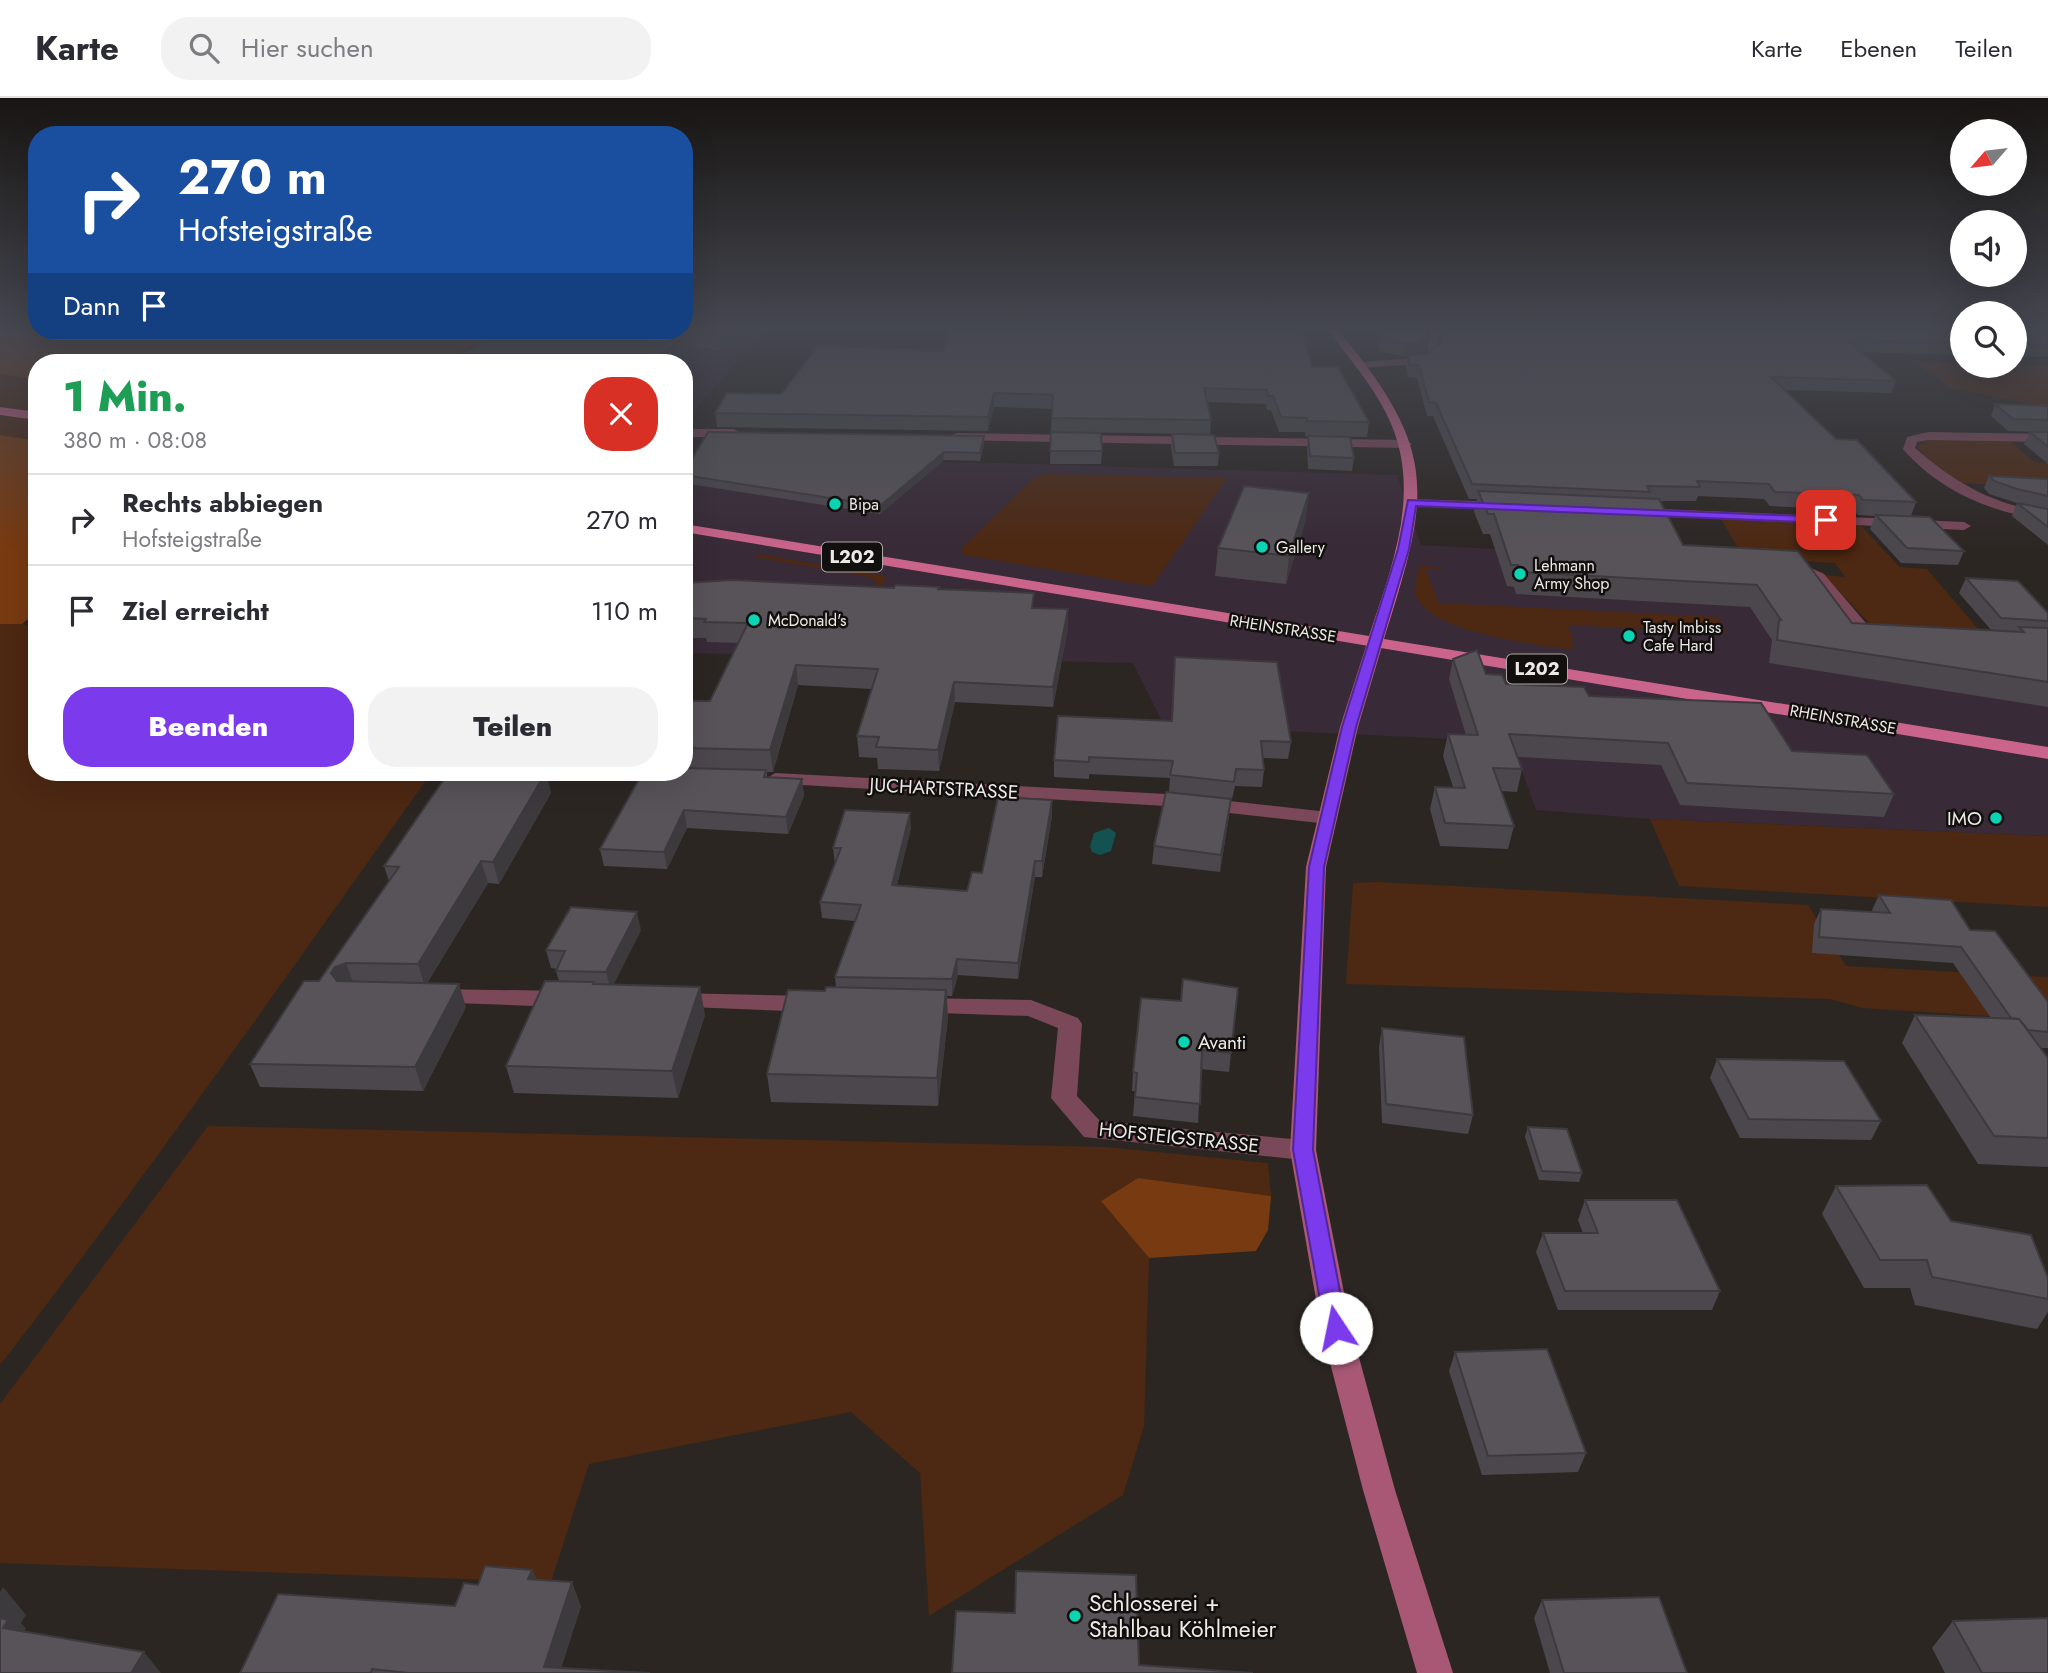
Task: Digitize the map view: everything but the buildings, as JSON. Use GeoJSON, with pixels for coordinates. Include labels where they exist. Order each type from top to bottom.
{"type":"FeatureCollection","features":[{"type":"Feature","properties":{"kind":"main road"},"geometry":{"type":"LineString","coordinates":[[1385,404],[1406,444],[1412,481],[1412,503],[1404,549],[1349,727],[1316,867],[1303,1150],[1336,1328],[1379,1490],[1435,1673]]}},
{"type":"Feature","properties":{"kind":"main road"},"geometry":{"type":"LineString","coordinates":[[0,411],[28,415]]}},
{"type":"Feature","properties":{"kind":"main road","name":"RHEINSTRASSE"},"geometry":{"type":"LineString","coordinates":[[693,529],[2048,753]]}},
{"type":"Feature","properties":{"kind":"street"},"geometry":{"type":"LineString","coordinates":[[693,433],[751,433]]}},
{"type":"Feature","properties":{"kind":"street"},"geometry":{"type":"LineString","coordinates":[[947,436],[1406,444]]}},
{"type":"Feature","properties":{"kind":"street"},"geometry":{"type":"LineString","coordinates":[[2048,438],[1928,436],[1911,440],[1909,449],[1960,491],[2013,511],[2048,516]]}},
{"type":"Feature","properties":{"kind":"street"},"geometry":{"type":"LineString","coordinates":[[1412,503],[1524,507]]}},
{"type":"Feature","properties":{"kind":"street"},"geometry":{"type":"LineString","coordinates":[[1620,511],[1964,526]]}},
{"type":"Feature","properties":{"kind":"street"},"geometry":{"type":"LineString","coordinates":[[1805,569],[1819,577],[1866,634],[1892,636]]}},
{"type":"Feature","properties":{"kind":"street","name":"JUCHARTSTRASSE"},"geometry":{"type":"LineString","coordinates":[[754,778],[1166,800],[1328,818]]}},
{"type":"Feature","properties":{"kind":"street"},"geometry":{"type":"LineString","coordinates":[[409,997],[589,1000]]}},
{"type":"Feature","properties":{"kind":"street"},"geometry":{"type":"LineString","coordinates":[[658,1001],[837,1004]]}},
{"type":"Feature","properties":{"kind":"street","name":"HOFSTEIGSTRASSE"},"geometry":{"type":"LineString","coordinates":[[893,1005],[1031,1007],[1070,1024],[1064,1098],[1093,1130],[1303,1150]]}},
{"type":"Feature","properties":{"kind":"shaded area"},"geometry":{"type":"Polygon","coordinates":[[[0,404],[28,404],[28,603],[0,618],[0,404]]]}},
{"type":"Feature","properties":{"kind":"shaded area"},"geometry":{"type":"Polygon","coordinates":[[[2030,404],[2048,404],[2048,407],[2030,404]]]}},
{"type":"Feature","properties":{"kind":"shaded area"},"geometry":{"type":"Polygon","coordinates":[[[0,435],[28,440],[28,619],[22,624],[0,624],[0,435]]]}},
{"type":"Feature","properties":{"kind":"shaded area"},"geometry":{"type":"Polygon","coordinates":[[[1945,437],[2008,439],[2034,462],[2048,463],[2048,487],[1958,483],[1927,459],[1917,447],[1926,440],[1945,437]]]}},
{"type":"Feature","properties":{"kind":"shaded area"},"geometry":{"type":"Polygon","coordinates":[[[693,459],[999,463],[1397,475],[1421,545],[1802,565],[1859,632],[2048,639],[2048,836],[1650,819],[1536,810],[1512,742],[1164,725],[1133,663],[693,653],[693,459]]]}},
{"type":"Feature","properties":{"kind":"shaded area"},"geometry":{"type":"Polygon","coordinates":[[[1046,474],[1227,478],[1152,586],[963,555],[962,548],[1033,479],[1046,474]]]}},
{"type":"Feature","properties":{"kind":"shaded area"},"geometry":{"type":"Polygon","coordinates":[[[1721,519],[1860,525],[1900,567],[1927,569],[1985,637],[1887,629],[1869,623],[1824,575],[1845,577],[1835,563],[1744,558],[1721,519]]]}},
{"type":"Feature","properties":{"kind":"shaded area"},"geometry":{"type":"Polygon","coordinates":[[[758,554],[886,576],[881,588],[877,588],[876,581],[869,577],[755,557],[758,554]]]}},
{"type":"Feature","properties":{"kind":"shaded area"},"geometry":{"type":"Polygon","coordinates":[[[1420,565],[1445,569],[1425,569],[1439,603],[1718,617],[1726,633],[1568,625],[1573,639],[1572,650],[1509,640],[1459,627],[1437,617],[1422,605],[1415,591],[1420,565]]]}},
{"type":"Feature","properties":{"kind":"shaded area"},"geometry":{"type":"Polygon","coordinates":[[[0,624],[22,624],[28,626],[28,781],[426,781],[165,1145],[0,1365],[0,624]]]}},
{"type":"Feature","properties":{"kind":"shaded area"},"geometry":{"type":"Polygon","coordinates":[[[1650,819],[2048,836],[2048,907],[1679,886],[1650,819]]]}},
{"type":"Feature","properties":{"kind":"shaded area"},"geometry":{"type":"Polygon","coordinates":[[[1378,882],[1808,905],[1846,966],[2048,977],[2048,1020],[1863,1008],[1830,999],[1346,984],[1353,883],[1378,882]]]}},
{"type":"Feature","properties":{"kind":"shaded area"},"geometry":{"type":"Polygon","coordinates":[[[208,1126],[1105,1147],[1268,1163],[1271,1196],[1138,1178],[1101,1201],[1149,1258],[1144,1426],[1123,1495],[929,1616],[920,1473],[851,1412],[589,1464],[551,1582],[0,1563],[0,1404],[208,1126]]]}},
{"type":"Feature","properties":{"kind":"shaded area"},"geometry":{"type":"Polygon","coordinates":[[[1138,1178],[1271,1196],[1268,1230],[1256,1251],[1149,1258],[1101,1201],[1138,1178]]]}},
{"type":"Feature","properties":{"kind":"water"},"geometry":{"type":"Polygon","coordinates":[[[1109,828],[1116,833],[1111,851],[1100,855],[1092,852],[1090,847],[1094,833],[1109,828]]]}},
{"type":"Feature","properties":{"kind":"place","name":"Bipa"},"geometry":{"type":"Point","coordinates":[835,504]}},
{"type":"Feature","properties":{"kind":"place","name":"Gallery"},"geometry":{"type":"Point","coordinates":[1262,547]}},
{"type":"Feature","properties":{"kind":"place","name":"Lehmann Army Shop"},"geometry":{"type":"Point","coordinates":[1520,574]}},
{"type":"Feature","properties":{"kind":"place","name":"McDonald's"},"geometry":{"type":"Point","coordinates":[754,620]}},
{"type":"Feature","properties":{"kind":"place","name":"Tasty Imbiss Cafe Hard"},"geometry":{"type":"Point","coordinates":[1629,636]}},
{"type":"Feature","properties":{"kind":"place","name":"IMO"},"geometry":{"type":"Point","coordinates":[1996,818]}},
{"type":"Feature","properties":{"kind":"place","name":"Avanti"},"geometry":{"type":"Point","coordinates":[1184,1042]}},
{"type":"Feature","properties":{"kind":"place","name":"Schlosserei + Stahlbau Köhlmeier"},"geometry":{"type":"Point","coordinates":[1075,1616]}},
{"type":"Feature","properties":{"kind":"route"},"geometry":{"type":"LineString","coordinates":[[1336,1328],[1303,1150],[1316,867],[1349,727],[1404,549],[1412,503],[1826,520]]}}]}
